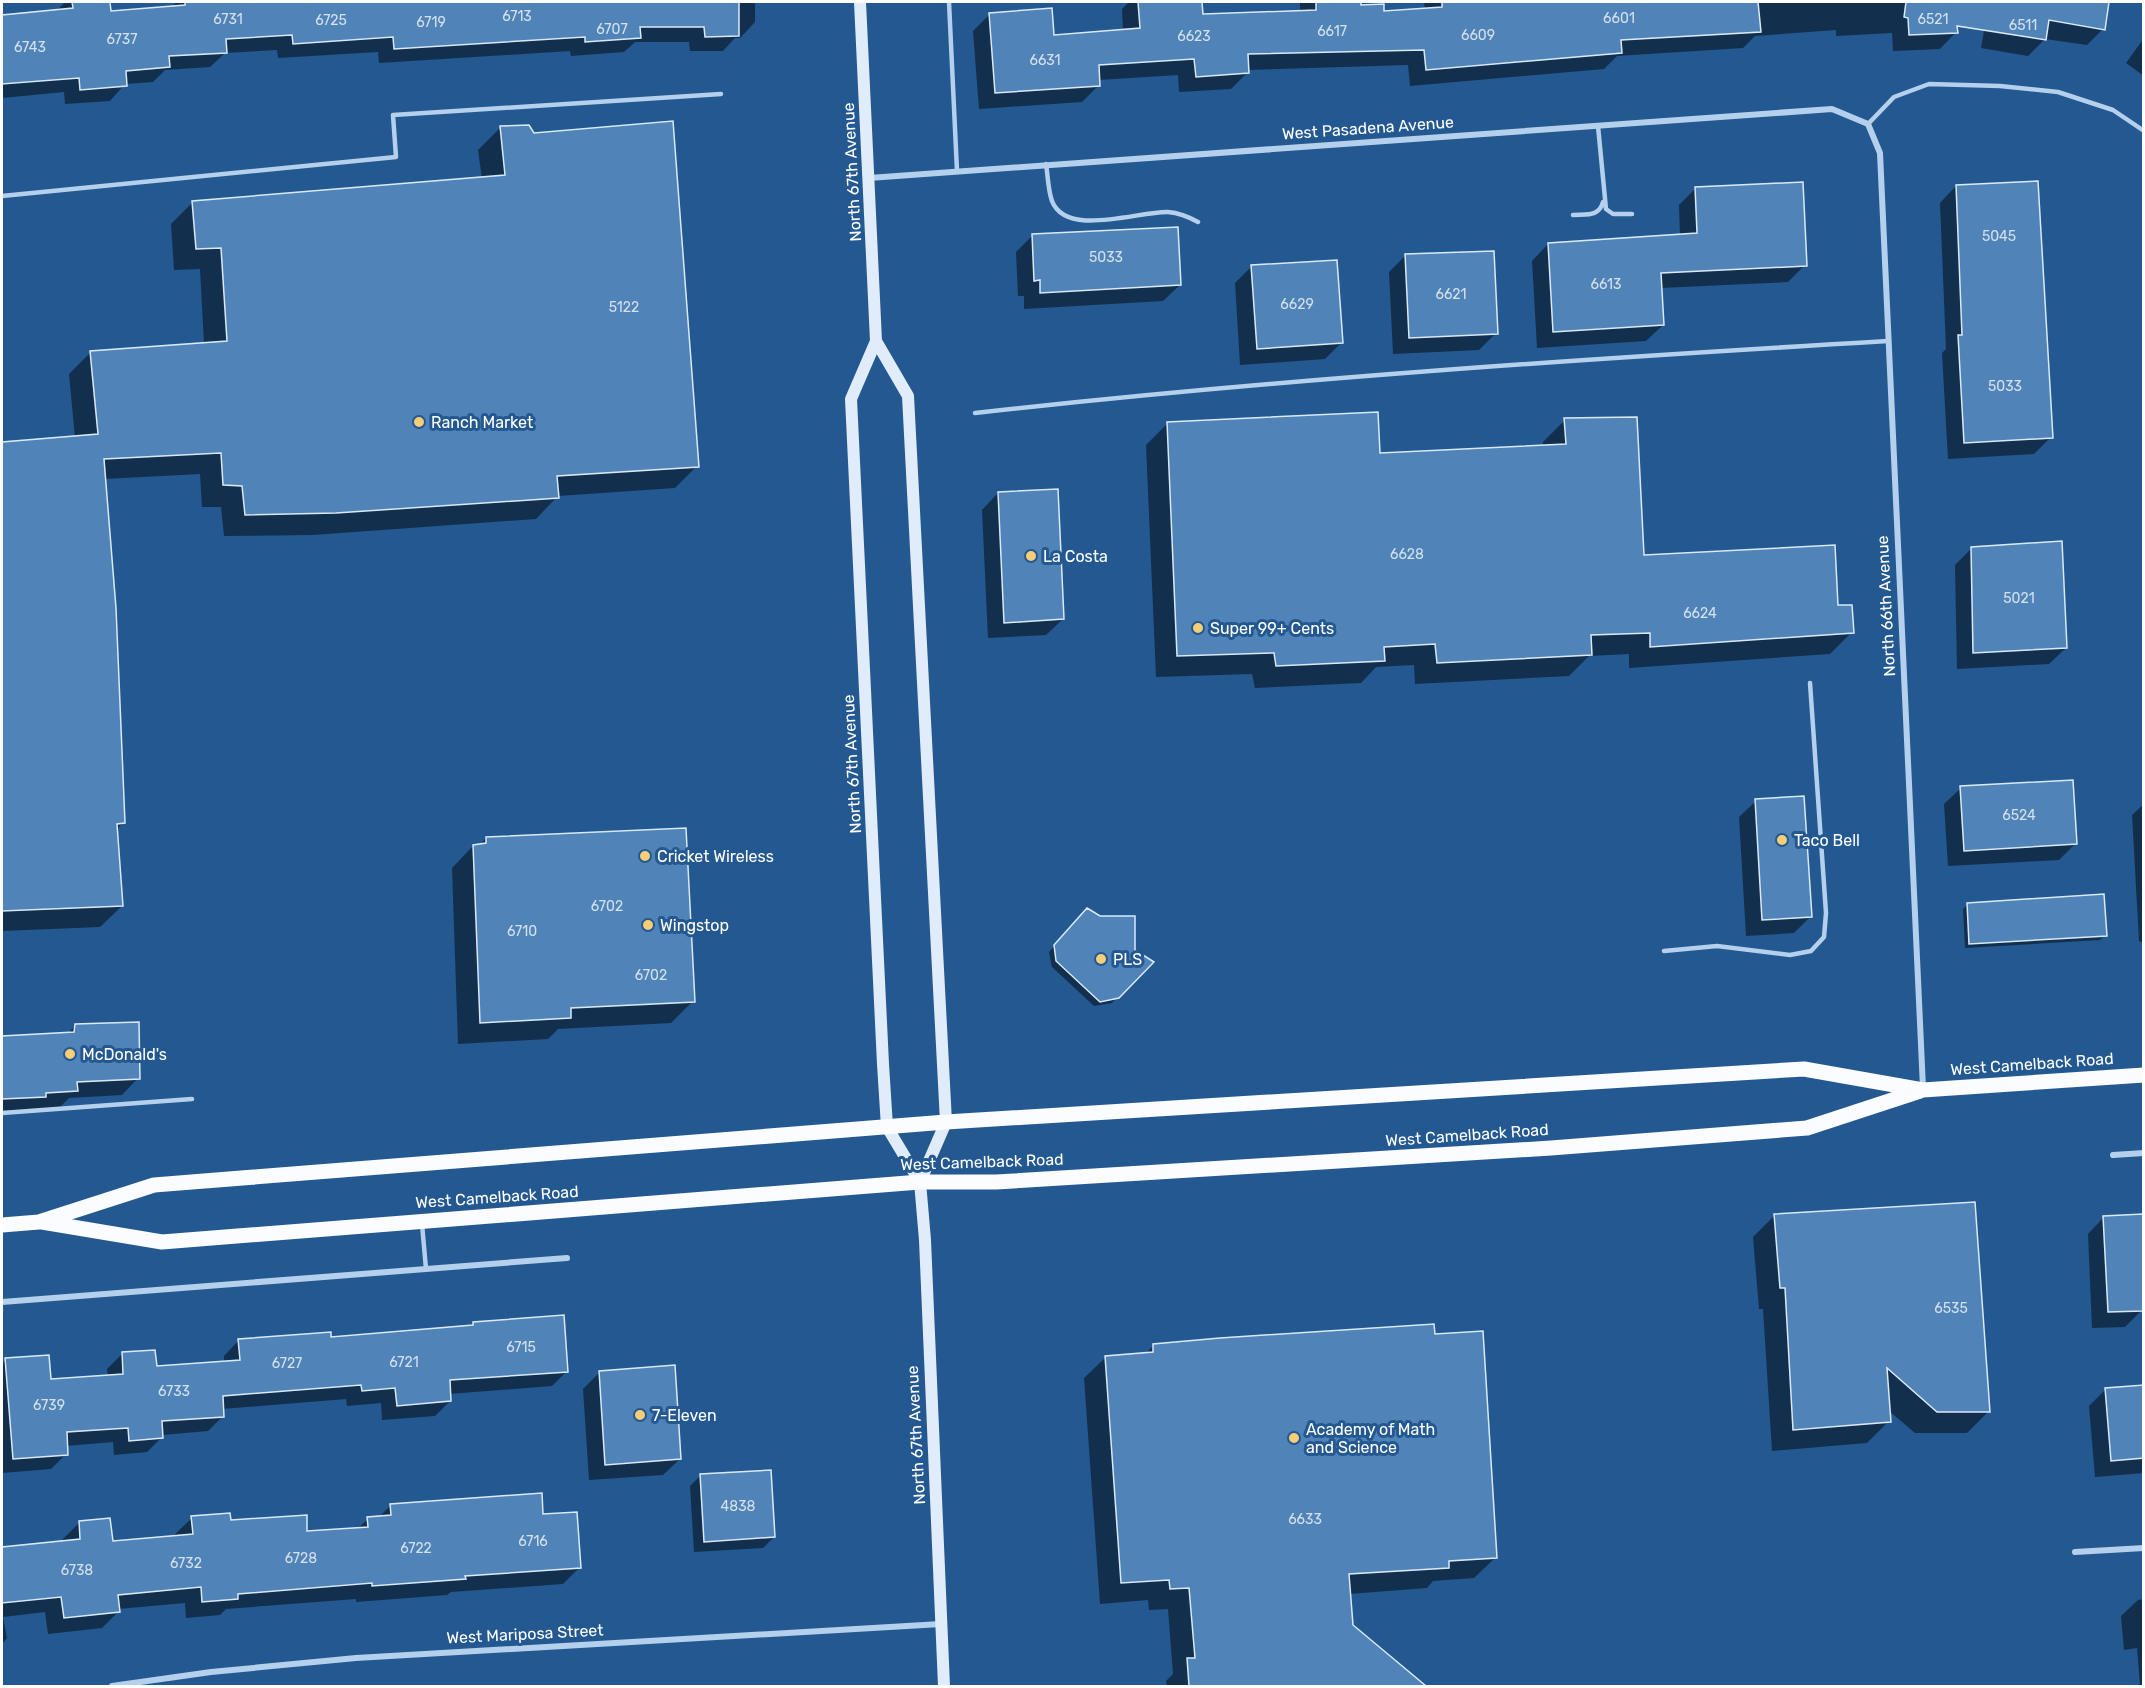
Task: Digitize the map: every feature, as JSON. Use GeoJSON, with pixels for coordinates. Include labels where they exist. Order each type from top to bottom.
{"type":"FeatureCollection","features":[{"type":"Feature","properties":{"kind":"main road","name":"North 67th Avenue"},"geometry":{"type":"LineString","coordinates":[[860,2],[876,341],[851,399],[887,1127],[920,1182],[925,1240],[944,1686]]}},
{"type":"Feature","properties":{"kind":"main road","name":"North 67th Avenue"},"geometry":{"type":"LineString","coordinates":[[876,341],[908,396],[946,1122],[920,1182]]}},
{"type":"Feature","properties":{"kind":"main road","name":"West Camelback Road"},"geometry":{"type":"LineString","coordinates":[[2,1225],[39,1222],[154,1185],[946,1122],[1804,1069],[1923,1090],[2144,1075]]}},
{"type":"Feature","properties":{"kind":"main road","name":"West Camelback Road"},"geometry":{"type":"LineString","coordinates":[[39,1222],[162,1242],[920,1182],[996,1182],[1551,1148],[1806,1128],[1923,1090]]}},
{"type":"Feature","properties":{"kind":"street","name":"West Pasadena Avenue"},"geometry":{"type":"LineString","coordinates":[[868,178],[1832,109],[1868,124]]}},
{"type":"Feature","properties":{"kind":"street","name":"North 66th Avenue"},"geometry":{"type":"LineString","coordinates":[[1868,124],[1880,153],[1923,1090]]}},
{"type":"Feature","properties":{"kind":"street"},"geometry":{"type":"LineString","coordinates":[[2113,1155],[2144,1153]]}},
{"type":"Feature","properties":{"kind":"street"},"geometry":{"type":"LineString","coordinates":[[2,1302],[567,1258]]}},
{"type":"Feature","properties":{"kind":"street"},"geometry":{"type":"LineString","coordinates":[[2075,1552],[2144,1548]]}},
{"type":"Feature","properties":{"kind":"street","name":"West Mariposa Street"},"geometry":{"type":"LineString","coordinates":[[112,1686],[211,1671],[356,1658],[941,1623]]}},
{"type":"Feature","properties":{"kind":"lane"},"geometry":{"type":"LineString","coordinates":[[949,2],[957,171]]}},
{"type":"Feature","properties":{"kind":"lane"},"geometry":{"type":"LineString","coordinates":[[1868,124],[1894,97],[1929,84],[2000,86],[2058,92],[2114,110],[2144,131]]}},
{"type":"Feature","properties":{"kind":"lane"},"geometry":{"type":"LineString","coordinates":[[2,196],[396,157],[393,115],[722,94]]}},
{"type":"Feature","properties":{"kind":"lane"},"geometry":{"type":"LineString","coordinates":[[1598,126],[1606,209],[1613,214],[1632,214]]}},
{"type":"Feature","properties":{"kind":"lane"},"geometry":{"type":"LineString","coordinates":[[1046,164],[1052,202],[1060,213],[1073,219],[1130,217],[1167,212],[1184,215],[1198,222]]}},
{"type":"Feature","properties":{"kind":"lane"},"geometry":{"type":"LineString","coordinates":[[1573,215],[1596,214],[1601,209],[1604,200]]}},
{"type":"Feature","properties":{"kind":"lane"},"geometry":{"type":"LineString","coordinates":[[975,413],[1108,398],[1585,359],[1888,341]]}},
{"type":"Feature","properties":{"kind":"lane"},"geometry":{"type":"LineString","coordinates":[[1664,951],[1717,946],[1790,954],[1811,951],[1824,937],[1826,913],[1810,683]]}},
{"type":"Feature","properties":{"kind":"lane"},"geometry":{"type":"LineString","coordinates":[[2,1113],[192,1099]]}},
{"type":"Feature","properties":{"kind":"lane"},"geometry":{"type":"LineString","coordinates":[[421,1221],[426,1269]]}},
{"type":"Feature","properties":{"kind":"building"},"geometry":{"type":"Polygon","coordinates":[[[72,2],[110,2],[111,11],[185,5],[185,2],[739,2],[739,36],[705,37],[704,27],[640,27],[641,38],[585,42],[585,37],[394,49],[393,37],[293,44],[292,35],[226,39],[227,53],[169,56],[170,67],[126,71],[127,86],[80,90],[79,78],[2,84],[2,15],[73,8],[72,2]]]}},
{"type":"Feature","properties":{"kind":"building"},"geometry":{"type":"Polygon","coordinates":[[[1138,2],[1202,2],[1203,14],[1316,10],[1316,2],[1384,4],[1384,11],[1442,7],[1442,2],[1758,2],[1761,32],[1621,40],[1622,53],[1426,70],[1424,50],[1248,54],[1249,73],[1196,77],[1194,59],[1099,65],[1100,86],[995,93],[989,13],[1052,8],[1054,35],[1140,28],[1138,2]]]}},
{"type":"Feature","properties":{"kind":"building"},"geometry":{"type":"Polygon","coordinates":[[[1906,2],[2109,2],[2105,30],[2049,20],[2046,40],[1957,26],[1958,33],[1909,35],[1908,18],[1904,17],[1906,2]]]}},
{"type":"Feature","properties":{"kind":"building"},"geometry":{"type":"Polygon","coordinates":[[[673,121],[699,467],[557,476],[559,498],[336,513],[245,515],[242,486],[223,485],[221,453],[104,459],[116,608],[125,823],[117,824],[123,906],[2,911],[2,442],[98,434],[90,351],[227,341],[221,248],[196,249],[192,201],[505,175],[500,126],[529,125],[534,133],[673,121]]]}},
{"type":"Feature","properties":{"kind":"building"},"geometry":{"type":"Polygon","coordinates":[[[2038,181],[2053,438],[1964,443],[1958,335],[1962,335],[1956,185],[2038,181]]]}},
{"type":"Feature","properties":{"kind":"building"},"geometry":{"type":"Polygon","coordinates":[[[1803,182],[1807,266],[1661,273],[1664,325],[1553,332],[1548,243],[1697,233],[1695,187],[1803,182]]]}},
{"type":"Feature","properties":{"kind":"building"},"geometry":{"type":"Polygon","coordinates":[[[1178,227],[1181,285],[1040,293],[1040,280],[1034,281],[1032,234],[1178,227]]]}},
{"type":"Feature","properties":{"kind":"building"},"geometry":{"type":"Polygon","coordinates":[[[1494,251],[1498,334],[1409,338],[1405,254],[1494,251]]]}},
{"type":"Feature","properties":{"kind":"building"},"geometry":{"type":"Polygon","coordinates":[[[1337,260],[1343,343],[1257,349],[1251,265],[1337,260]]]}},
{"type":"Feature","properties":{"kind":"building"},"geometry":{"type":"Polygon","coordinates":[[[1378,412],[1380,453],[1566,444],[1564,418],[1637,417],[1644,555],[1835,545],[1838,605],[1852,605],[1854,633],[1650,647],[1650,633],[1591,635],[1592,655],[1437,663],[1435,644],[1384,647],[1385,661],[1276,666],[1274,653],[1177,656],[1167,422],[1378,412]]]}},
{"type":"Feature","properties":{"kind":"building","name":"La Costa"},"geometry":{"type":"Polygon","coordinates":[[[1058,489],[1064,619],[1004,623],[998,492],[1058,489]]]}},
{"type":"Feature","properties":{"kind":"building"},"geometry":{"type":"Polygon","coordinates":[[[2062,541],[2067,648],[1973,653],[1971,547],[2062,541]]]}},
{"type":"Feature","properties":{"kind":"building"},"geometry":{"type":"Polygon","coordinates":[[[2073,780],[2077,844],[1964,851],[1960,786],[2073,780]]]}},
{"type":"Feature","properties":{"kind":"building","name":"Taco Bell"},"geometry":{"type":"Polygon","coordinates":[[[1804,796],[1812,917],[1762,920],[1755,799],[1804,796]]]}},
{"type":"Feature","properties":{"kind":"building"},"geometry":{"type":"Polygon","coordinates":[[[686,828],[695,1002],[571,1008],[571,1018],[480,1023],[473,845],[486,843],[486,837],[686,828]]]}},
{"type":"Feature","properties":{"kind":"building"},"geometry":{"type":"Polygon","coordinates":[[[2104,894],[2107,936],[1969,944],[1967,903],[2104,894]]]}},
{"type":"Feature","properties":{"kind":"building","name":"PLS"},"geometry":{"type":"Polygon","coordinates":[[[1087,908],[1100,916],[1135,916],[1135,950],[1154,962],[1119,998],[1100,1002],[1056,961],[1054,945],[1087,908]]]}},
{"type":"Feature","properties":{"kind":"building","name":"McDonald's"},"geometry":{"type":"Polygon","coordinates":[[[139,1022],[140,1079],[77,1082],[78,1091],[46,1093],[46,1097],[2,1099],[2,1036],[74,1032],[75,1024],[139,1022]]]}},
{"type":"Feature","properties":{"kind":"building"},"geometry":{"type":"Polygon","coordinates":[[[1975,1202],[1990,1412],[1937,1412],[1887,1368],[1891,1422],[1793,1430],[1785,1288],[1780,1288],[1774,1214],[1975,1202]]]}},
{"type":"Feature","properties":{"kind":"building"},"geometry":{"type":"Polygon","coordinates":[[[2143,1214],[2143,1311],[2108,1312],[2103,1216],[2143,1214]]]}},
{"type":"Feature","properties":{"kind":"building"},"geometry":{"type":"Polygon","coordinates":[[[564,1315],[568,1372],[450,1380],[451,1401],[397,1406],[395,1388],[362,1391],[361,1385],[223,1396],[224,1417],[162,1421],[163,1438],[129,1441],[128,1428],[67,1432],[68,1455],[13,1459],[5,1358],[49,1355],[51,1379],[123,1374],[122,1352],[155,1350],[157,1366],[240,1360],[238,1339],[331,1332],[331,1337],[564,1315]]]}},
{"type":"Feature","properties":{"kind":"building"},"geometry":{"type":"Polygon","coordinates":[[[1434,1324],[1435,1334],[1483,1331],[1497,1558],[1449,1561],[1449,1568],[1349,1574],[1353,1625],[1426,1686],[1189,1686],[1187,1658],[1195,1658],[1189,1588],[1170,1589],[1169,1580],[1121,1583],[1105,1356],[1153,1352],[1153,1344],[1434,1324]]]}},
{"type":"Feature","properties":{"kind":"building","name":"7-Eleven"},"geometry":{"type":"Polygon","coordinates":[[[675,1365],[681,1459],[605,1465],[599,1371],[675,1365]]]}},
{"type":"Feature","properties":{"kind":"building"},"geometry":{"type":"Polygon","coordinates":[[[2144,1385],[2144,1458],[2111,1461],[2105,1388],[2144,1385]]]}},
{"type":"Feature","properties":{"kind":"building"},"geometry":{"type":"Polygon","coordinates":[[[771,1470],[775,1537],[704,1542],[700,1474],[771,1470]]]}},
{"type":"Feature","properties":{"kind":"building"},"geometry":{"type":"Polygon","coordinates":[[[542,1493],[543,1514],[577,1512],[581,1568],[465,1576],[466,1579],[372,1586],[372,1583],[238,1594],[238,1599],[202,1602],[201,1587],[118,1595],[120,1612],[64,1618],[61,1597],[2,1603],[2,1547],[80,1539],[79,1521],[110,1518],[113,1541],[193,1534],[191,1516],[230,1513],[231,1520],[307,1515],[307,1531],[368,1527],[367,1517],[391,1515],[390,1504],[542,1493]]]}},
{"type":"Feature","properties":{"kind":"place","name":"Ranch Market"},"geometry":{"type":"Point","coordinates":[419,422]}},
{"type":"Feature","properties":{"kind":"place","name":"La Costa"},"geometry":{"type":"Point","coordinates":[1031,556]}},
{"type":"Feature","properties":{"kind":"place","name":"Super 99+ Cents"},"geometry":{"type":"Point","coordinates":[1198,628]}},
{"type":"Feature","properties":{"kind":"place","name":"Taco Bell"},"geometry":{"type":"Point","coordinates":[1782,840]}},
{"type":"Feature","properties":{"kind":"place","name":"Cricket Wireless"},"geometry":{"type":"Point","coordinates":[645,856]}},
{"type":"Feature","properties":{"kind":"place","name":"Wingstop"},"geometry":{"type":"Point","coordinates":[648,925]}},
{"type":"Feature","properties":{"kind":"place","name":"PLS"},"geometry":{"type":"Point","coordinates":[1101,959]}},
{"type":"Feature","properties":{"kind":"place","name":"McDonald's"},"geometry":{"type":"Point","coordinates":[70,1054]}},
{"type":"Feature","properties":{"kind":"place","name":"7-Eleven"},"geometry":{"type":"Point","coordinates":[640,1415]}},
{"type":"Feature","properties":{"kind":"place","name":"Academy of Math and Science"},"geometry":{"type":"Point","coordinates":[1294,1438]}}]}
